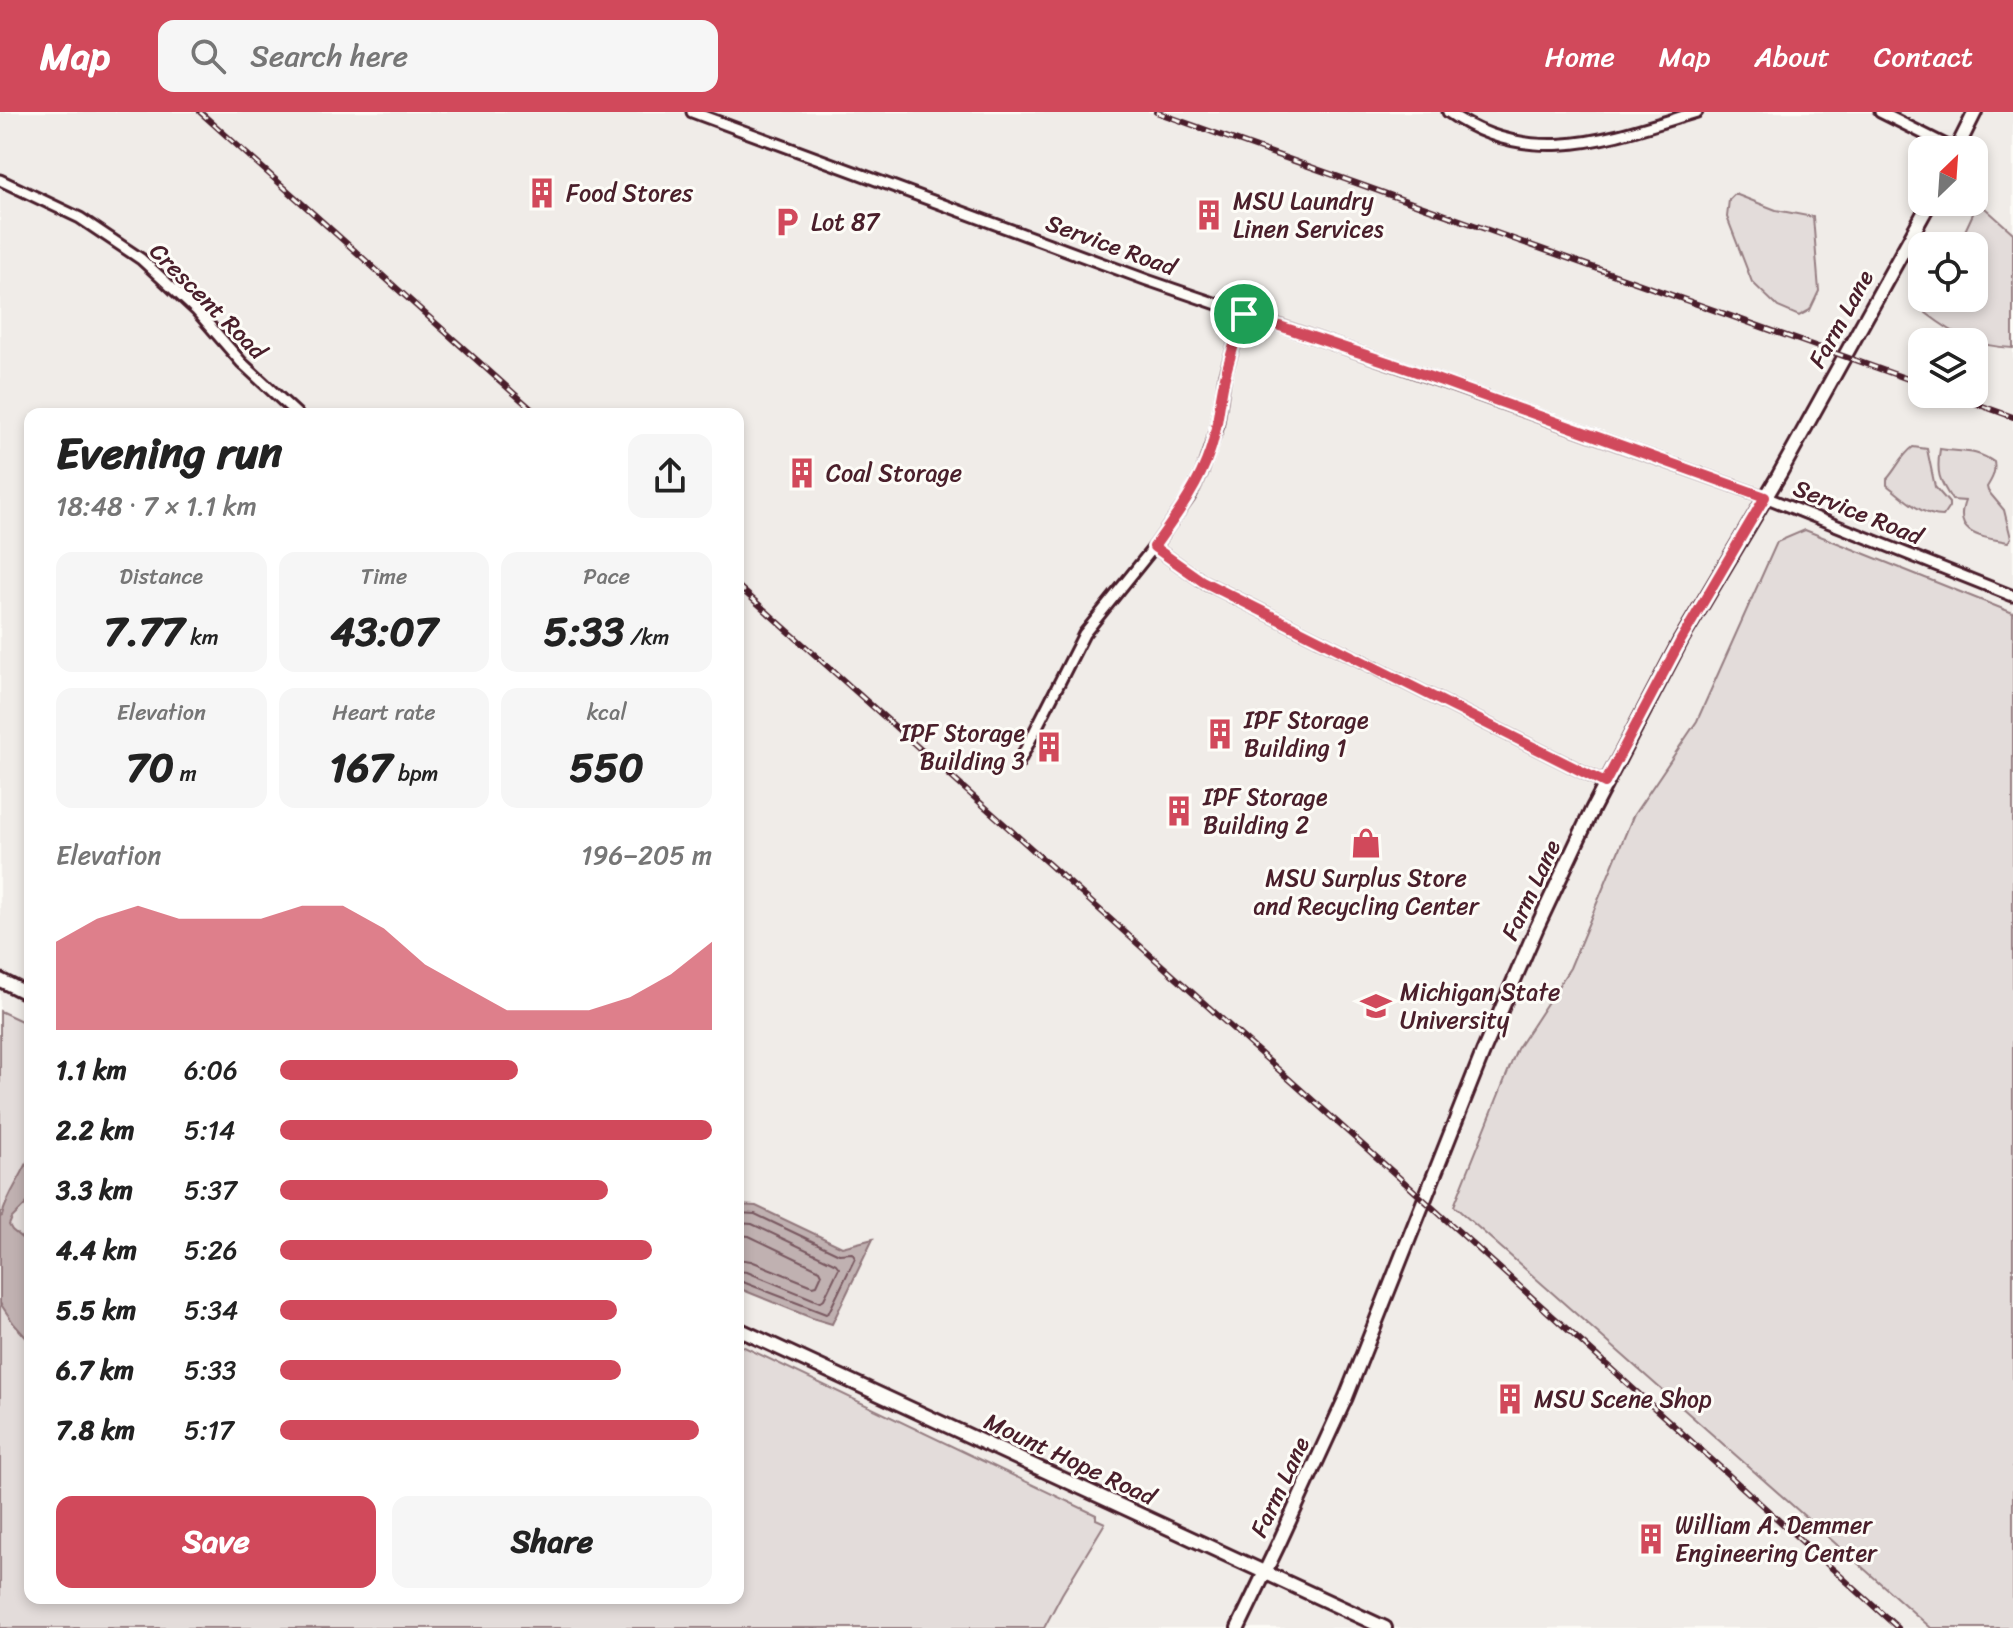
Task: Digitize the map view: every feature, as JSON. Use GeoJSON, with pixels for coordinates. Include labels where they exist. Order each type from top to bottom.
{"type":"FeatureCollection","features":[{"type":"Feature","properties":{"kind":"street","name":"Service Road"},"geometry":{"type":"LineString","coordinates":[[692,112],[1244,314],[1411,370],[1765,497],[2013,596]]}},
{"type":"Feature","properties":{"kind":"street"},"geometry":{"type":"LineString","coordinates":[[1448,112],[1493,136],[1524,143],[1559,145],[1594,142],[1697,112]]}},
{"type":"Feature","properties":{"kind":"street"},"geometry":{"type":"LineString","coordinates":[[1880,112],[1928,136]]}},
{"type":"Feature","properties":{"kind":"street"},"geometry":{"type":"LineString","coordinates":[[1963,136],[1975,112]]}},
{"type":"Feature","properties":{"kind":"street","name":"Crescent Road"},"geometry":{"type":"LineString","coordinates":[[0,180],[80,218],[141,259],[197,311],[242,363],[291,408]]}},
{"type":"Feature","properties":{"kind":"street","name":"Farm Lane"},"geometry":{"type":"LineString","coordinates":[[1238,1628],[1346,1397],[1507,996],[1605,783],[1681,640],[1922,216]]}},
{"type":"Feature","properties":{"kind":"street"},"geometry":{"type":"LineString","coordinates":[[1018,764],[1084,634],[1154,547],[1190,496],[1217,428],[1225,374],[1244,314]]}},
{"type":"Feature","properties":{"kind":"street"},"geometry":{"type":"LineString","coordinates":[[1154,547],[1202,581],[1605,783]]}},
{"type":"Feature","properties":{"kind":"street"},"geometry":{"type":"LineString","coordinates":[[0,980],[24,992]]}},
{"type":"Feature","properties":{"kind":"street","name":"Mount Hope Road"},"geometry":{"type":"LineString","coordinates":[[744,1332],[1385,1628]]}},
{"type":"Feature","properties":{"kind":"shaded area","name":"Michigan State University"},"geometry":{"type":"Polygon","coordinates":[[[0,112],[2013,112],[2013,1628],[0,1628],[0,112]]]}},
{"type":"Feature","properties":{"kind":"shaded area"},"geometry":{"type":"Polygon","coordinates":[[[1735,194],[1776,210],[1813,217],[1819,291],[1810,310],[1799,316],[1778,307],[1752,282],[1727,217],[1729,200],[1735,194]]]}},
{"type":"Feature","properties":{"kind":"shaded area"},"geometry":{"type":"Polygon","coordinates":[[[1988,211],[2013,233],[2013,348],[1988,345],[1988,328],[1947,328],[1926,313],[1988,312],[1988,232],[1964,232],[1972,216],[1988,216],[1988,211]]]}},
{"type":"Feature","properties":{"kind":"shaded area"},"geometry":{"type":"Polygon","coordinates":[[[1913,447],[1927,449],[1935,487],[1949,503],[1943,516],[1920,510],[1887,485],[1887,479],[1913,447]]]}},
{"type":"Feature","properties":{"kind":"shaded area"},"geometry":{"type":"Polygon","coordinates":[[[1940,449],[1974,453],[1994,462],[1994,472],[1987,487],[2004,510],[2011,538],[2008,542],[1980,536],[1966,528],[1962,512],[1965,501],[1952,500],[1940,476],[1940,449]]]}},
{"type":"Feature","properties":{"kind":"shaded area"},"geometry":{"type":"Polygon","coordinates":[[[1805,530],[2013,613],[2013,1628],[1931,1628],[1454,1206],[1517,1049],[1570,968],[1633,816],[1697,721],[1777,542],[1805,530]]]}},
{"type":"Feature","properties":{"kind":"shaded area"},"geometry":{"type":"Polygon","coordinates":[[[0,1011],[24,1022],[24,1604],[744,1604],[744,1347],[1096,1515],[1096,1519],[1105,1523],[1044,1628],[0,1628],[0,1011]]]}},
{"type":"Feature","properties":{"kind":"water"},"geometry":{"type":"Polygon","coordinates":[[[23,1171],[24,1206],[9,1225],[24,1240],[24,1335],[0,1303],[0,1217],[23,1171]]]}},
{"type":"Feature","properties":{"kind":"water"},"geometry":{"type":"Polygon","coordinates":[[[744,1205],[756,1206],[842,1247],[873,1239],[832,1324],[744,1290],[744,1205]]]}},
{"type":"Feature","properties":{"kind":"railway"},"geometry":{"type":"LineString","coordinates":[[200,112],[530,408]]}},
{"type":"Feature","properties":{"kind":"railway"},"geometry":{"type":"LineString","coordinates":[[1156,112],[1908,379]]}},
{"type":"Feature","properties":{"kind":"railway"},"geometry":{"type":"LineString","coordinates":[[1988,408],[2013,417]]}},
{"type":"Feature","properties":{"kind":"railway"},"geometry":{"type":"LineString","coordinates":[[744,591],[1898,1628]]}},
{"type":"Feature","properties":{"kind":"place","name":"Food Stores"},"geometry":{"type":"Point","coordinates":[542,193]}},
{"type":"Feature","properties":{"kind":"place","name":"MSU Laundry Linen Services"},"geometry":{"type":"Point","coordinates":[1209,215]}},
{"type":"Feature","properties":{"kind":"place","name":"Lot 87"},"geometry":{"type":"Point","coordinates":[787,222]}},
{"type":"Feature","properties":{"kind":"place","name":"Coal Storage"},"geometry":{"type":"Point","coordinates":[802,473]}},
{"type":"Feature","properties":{"kind":"place","name":"IPF Storage Building 1"},"geometry":{"type":"Point","coordinates":[1220,734]}},
{"type":"Feature","properties":{"kind":"place","name":"IPF Storage Building 3"},"geometry":{"type":"Point","coordinates":[1049,747]}},
{"type":"Feature","properties":{"kind":"place","name":"IPF Storage Building 2"},"geometry":{"type":"Point","coordinates":[1179,811]}},
{"type":"Feature","properties":{"kind":"place","name":"MSU Surplus Store and Recycling Center"},"geometry":{"type":"Point","coordinates":[1366,843]}},
{"type":"Feature","properties":{"kind":"place","name":"Michigan State University"},"geometry":{"type":"Point","coordinates":[1376,1006]}},
{"type":"Feature","properties":{"kind":"place","name":"MSU Scene Shop"},"geometry":{"type":"Point","coordinates":[1510,1399]}},
{"type":"Feature","properties":{"kind":"place","name":"William A. Demmer Engineering Center"},"geometry":{"type":"Point","coordinates":[1651,1539]}},
{"type":"Feature","properties":{"kind":"route"},"geometry":{"type":"LineString","coordinates":[[1244,314],[1411,370],[1765,497],[1681,640],[1605,783],[1202,581],[1154,547],[1190,496],[1202,472],[1217,428],[1225,374],[1244,314]]}}]}
